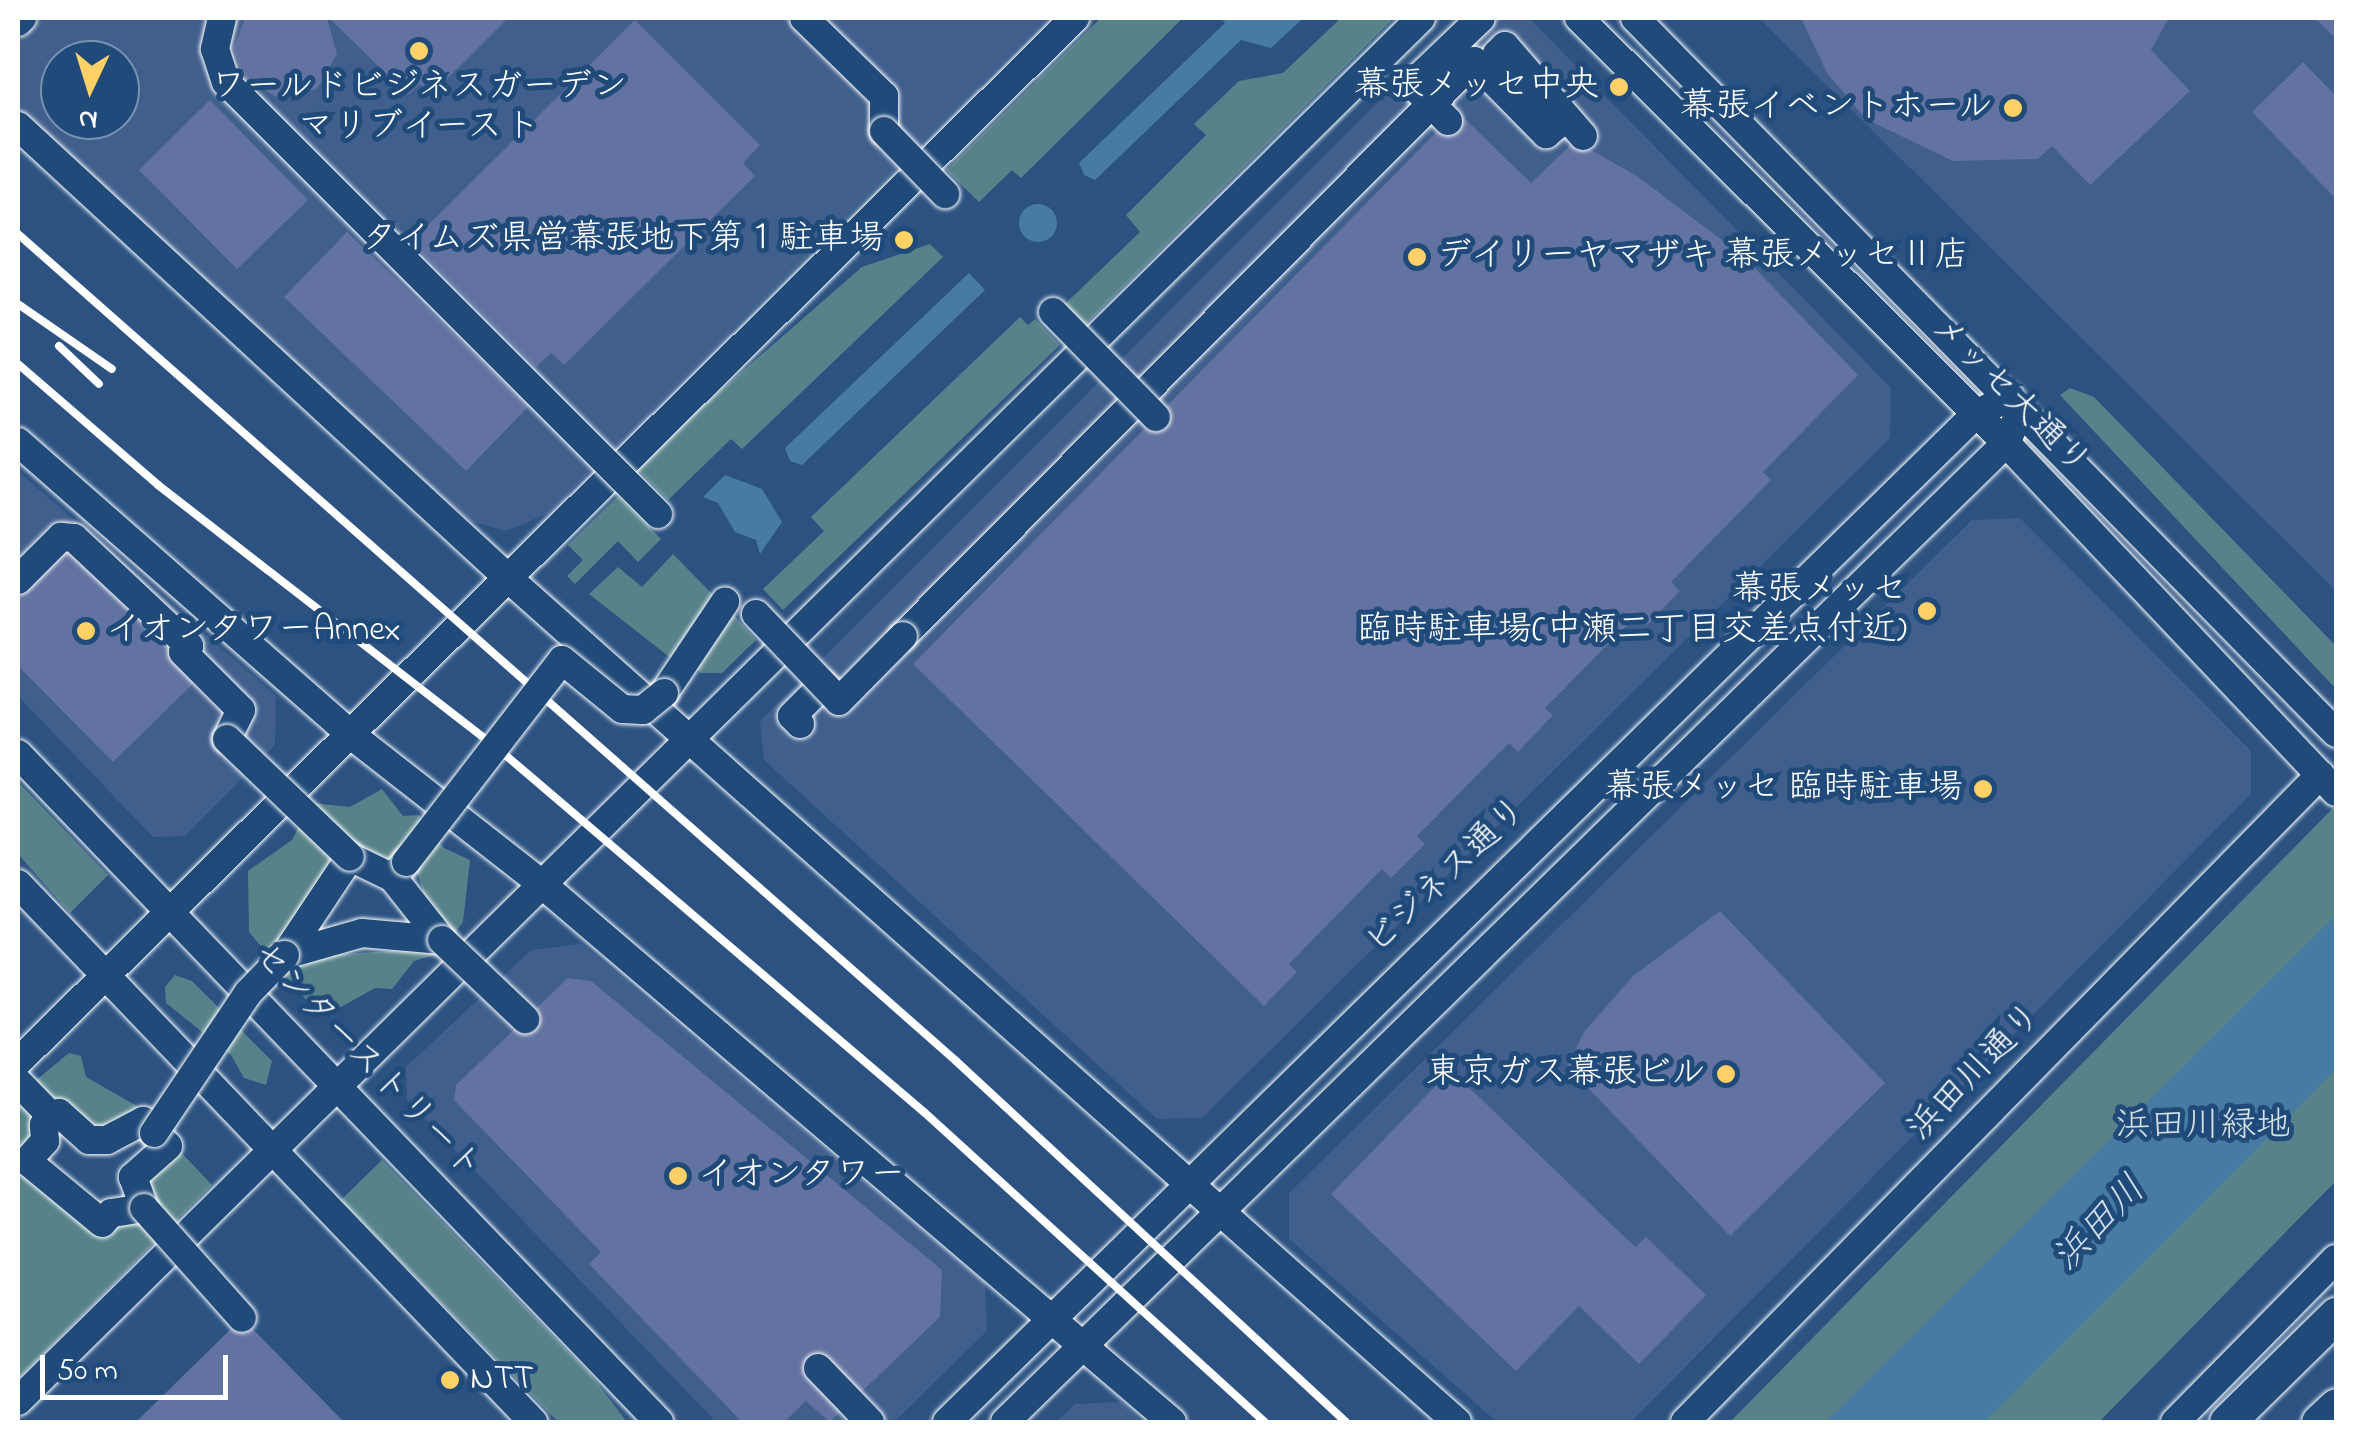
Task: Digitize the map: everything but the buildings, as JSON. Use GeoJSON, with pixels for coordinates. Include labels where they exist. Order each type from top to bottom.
{"type":"FeatureCollection","features":[{"type":"Feature","properties":{"kind":"main road"},"geometry":{"type":"LineString","coordinates":[[2227,1422],[2336,1314]]}},
{"type":"Feature","properties":{"kind":"main road"},"geometry":{"type":"LineString","coordinates":[[2320,1422],[2336,1406]]}},
{"type":"Feature","properties":{"kind":"street"},"geometry":{"type":"LineString","coordinates":[[222,18],[215,49],[226,82],[658,514]]}},
{"type":"Feature","properties":{"kind":"street"},"geometry":{"type":"LineString","coordinates":[[804,18],[884,96],[884,131],[945,194]]}},
{"type":"Feature","properties":{"kind":"street"},"geometry":{"type":"LineString","coordinates":[[18,1062],[1075,18]]}},
{"type":"Feature","properties":{"kind":"street"},"geometry":{"type":"LineString","coordinates":[[18,1401],[1421,18]]}},
{"type":"Feature","properties":{"kind":"street"},"geometry":{"type":"LineString","coordinates":[[1439,112],[1412,84],[1480,18]]}},
{"type":"Feature","properties":{"kind":"street","name":"メッセ大通り"},"geometry":{"type":"LineString","coordinates":[[1579,18],[2006,443],[2328,784]]}},
{"type":"Feature","properties":{"kind":"street","name":"メッセ大通り"},"geometry":{"type":"LineString","coordinates":[[1635,18],[2336,733]]}},
{"type":"Feature","properties":{"kind":"street"},"geometry":{"type":"LineString","coordinates":[[756,614],[839,701],[1136,396],[1439,112],[1474,62],[1546,134],[1557,125],[1497,54],[1505,46],[1584,136]]}},
{"type":"Feature","properties":{"kind":"street"},"geometry":{"type":"LineString","coordinates":[[18,126],[508,578],[692,735],[1457,1422]]}},
{"type":"Feature","properties":{"kind":"street"},"geometry":{"type":"LineString","coordinates":[[1054,312],[1156,417]]}},
{"type":"Feature","properties":{"kind":"street"},"geometry":{"type":"LineString","coordinates":[[1006,1422],[1220,1208],[2006,443],[2015,403]]}},
{"type":"Feature","properties":{"kind":"street","name":"ビジネス通り"},"geometry":{"type":"LineString","coordinates":[[947,1422],[1976,414],[2015,403]]}},
{"type":"Feature","properties":{"kind":"street"},"geometry":{"type":"LineString","coordinates":[[18,442],[350,734],[543,884],[1054,1315],[1172,1422]]}},
{"type":"Feature","properties":{"kind":"street"},"geometry":{"type":"LineString","coordinates":[[18,580],[61,537],[111,567],[242,710],[227,739],[350,857],[392,878],[442,940],[525,1019]]}},
{"type":"Feature","properties":{"kind":"street"},"geometry":{"type":"LineString","coordinates":[[392,878],[487,767],[562,660],[622,710],[650,707],[725,602]]}},
{"type":"Feature","properties":{"kind":"street"},"geometry":{"type":"LineString","coordinates":[[800,724],[792,716],[824,685]]}},
{"type":"Feature","properties":{"kind":"street","name":"センターストリート"},"geometry":{"type":"LineString","coordinates":[[18,754],[658,1422]]}},
{"type":"Feature","properties":{"kind":"street","name":"浜田川通り"},"geometry":{"type":"LineString","coordinates":[[1685,1422],[2328,784]]}},
{"type":"Feature","properties":{"kind":"street"},"geometry":{"type":"LineString","coordinates":[[154,1133],[248,993],[285,956],[350,857]]}},
{"type":"Feature","properties":{"kind":"street"},"geometry":{"type":"LineString","coordinates":[[18,884],[532,1422]]}},
{"type":"Feature","properties":{"kind":"street"},"geometry":{"type":"LineString","coordinates":[[285,956],[362,933],[442,940]]}},
{"type":"Feature","properties":{"kind":"street"},"geometry":{"type":"LineString","coordinates":[[18,1082],[53,1118]]}},
{"type":"Feature","properties":{"kind":"street"},"geometry":{"type":"LineString","coordinates":[[144,1208],[111,1213],[102,1224],[36,1172],[26,1161],[53,1118],[59,1113],[94,1142],[142,1122],[168,1146],[133,1176],[144,1208],[242,1318]]}},
{"type":"Feature","properties":{"kind":"street"},"geometry":{"type":"LineString","coordinates":[[2175,1422],[2336,1259]]}},
{"type":"Feature","properties":{"kind":"street"},"geometry":{"type":"LineString","coordinates":[[818,1368],[870,1422]]}},
{"type":"Feature","properties":{"kind":"shaded area"},"geometry":{"type":"Polygon","coordinates":[[[43,18],[1048,18],[547,514],[506,531],[470,521],[45,140],[140,140],[140,40],[40,40],[40,136],[18,116],[18,43],[43,18]]]}},
{"type":"Feature","properties":{"kind":"shaded area"},"geometry":{"type":"Polygon","coordinates":[[[1462,18],[1529,18],[1891,388],[1890,438],[1202,1118],[1157,1119],[764,760],[760,721],[1462,18]]]}},
{"type":"Feature","properties":{"kind":"shaded area"},"geometry":{"type":"Polygon","coordinates":[[[1759,18],[2336,18],[2336,591],[1759,18]]]}},
{"type":"Feature","properties":{"kind":"shaded area"},"geometry":{"type":"Polygon","coordinates":[[[18,471],[276,696],[275,745],[185,836],[153,837],[18,696],[18,471]]]}},
{"type":"Feature","properties":{"kind":"shaded area"},"geometry":{"type":"Polygon","coordinates":[[[2020,518],[2251,751],[2251,794],[1631,1422],[1497,1422],[1289,1239],[1289,1193],[1972,520],[2020,518]]]}},
{"type":"Feature","properties":{"kind":"shaded area","name":"イオンタワー"},"geometry":{"type":"Polygon","coordinates":[[[582,944],[985,1283],[987,1331],[894,1422],[716,1422],[407,1100],[406,1067],[531,950],[582,944]]]}},
{"type":"Feature","properties":{"kind":"shaded area"},"geometry":{"type":"Polygon","coordinates":[[[1121,1402],[1142,1422],[1056,1422],[1075,1404],[1121,1402]]]}},
{"type":"Feature","properties":{"kind":"green space"},"geometry":{"type":"Polygon","coordinates":[[[1101,18],[1183,18],[1021,178],[1012,170],[979,202],[946,170],[1101,18]]]}},
{"type":"Feature","properties":{"kind":"green space"},"geometry":{"type":"Polygon","coordinates":[[[1341,18],[1394,18],[1084,326],[1065,304],[1140,232],[1126,215],[1206,135],[1194,124],[1239,81],[1283,73],[1341,18]]]}},
{"type":"Feature","properties":{"kind":"green space"},"geometry":{"type":"Polygon","coordinates":[[[930,244],[943,257],[742,449],[731,439],[668,500],[634,466],[862,267],[930,244]]]}},
{"type":"Feature","properties":{"kind":"green space"},"geometry":{"type":"Polygon","coordinates":[[[1020,317],[1028,325],[1035,319],[1060,345],[783,610],[763,589],[824,531],[811,517],[1020,317]]]}},
{"type":"Feature","properties":{"kind":"green space"},"geometry":{"type":"Polygon","coordinates":[[[2070,388],[2094,397],[2336,646],[2336,689],[2060,395],[2070,388]]]}},
{"type":"Feature","properties":{"kind":"green space"},"geometry":{"type":"Polygon","coordinates":[[[618,496],[661,539],[638,562],[618,541],[575,584],[567,576],[583,560],[568,545],[618,496]]]}},
{"type":"Feature","properties":{"kind":"green space"},"geometry":{"type":"Polygon","coordinates":[[[673,554],[715,597],[672,659],[589,594],[618,567],[642,587],[673,554]]]}},
{"type":"Feature","properties":{"kind":"green space"},"geometry":{"type":"Polygon","coordinates":[[[733,614],[756,640],[722,673],[701,673],[695,667],[733,614]]]}},
{"type":"Feature","properties":{"kind":"green space"},"geometry":{"type":"Polygon","coordinates":[[[18,782],[108,875],[70,913],[18,854],[18,782]]]}},
{"type":"Feature","properties":{"kind":"green space"},"geometry":{"type":"Polygon","coordinates":[[[382,789],[403,816],[418,815],[444,848],[470,860],[463,922],[440,953],[414,961],[392,989],[375,988],[332,1012],[314,1009],[249,932],[248,871],[292,840],[311,803],[350,807],[382,789]],[[359,854],[320,878],[312,956],[405,950],[428,905],[416,869],[359,854]]]}},
{"type":"Feature","properties":{"kind":"green space","name":"浜田川緑地"},"geometry":{"type":"Polygon","coordinates":[[[2336,805],[2336,1181],[2099,1422],[1730,1422],[2336,805]]]}},
{"type":"Feature","properties":{"kind":"green space"},"geometry":{"type":"Polygon","coordinates":[[[175,975],[192,981],[272,1061],[266,1085],[244,1078],[231,1055],[166,1003],[165,987],[175,975]]]}},
{"type":"Feature","properties":{"kind":"green space"},"geometry":{"type":"Polygon","coordinates":[[[69,1053],[81,1056],[86,1077],[137,1106],[212,1185],[18,1379],[18,1095],[69,1053]],[[59,1113],[27,1161],[102,1223],[133,1211],[133,1188],[152,1157],[142,1122],[107,1140],[59,1113]]]}},
{"type":"Feature","properties":{"kind":"green space"},"geometry":{"type":"Polygon","coordinates":[[[382,1160],[592,1376],[627,1422],[558,1422],[341,1200],[382,1160]]]}},
{"type":"Feature","properties":{"kind":"water"},"geometry":{"type":"Polygon","coordinates":[[[1220,18],[1303,18],[1271,48],[1241,40],[1095,180],[1084,175],[1079,163],[1225,23],[1220,18]]]}},
{"type":"Feature","properties":{"kind":"water"},"geometry":{"type":"Polygon","coordinates":[[[1038,204],[1052,209],[1057,223],[1052,237],[1038,242],[1024,237],[1019,223],[1024,209],[1038,204]]]}},
{"type":"Feature","properties":{"kind":"water"},"geometry":{"type":"Polygon","coordinates":[[[969,273],[985,290],[802,465],[790,461],[785,448],[969,273]]]}},
{"type":"Feature","properties":{"kind":"water"},"geometry":{"type":"Polygon","coordinates":[[[725,475],[762,489],[782,522],[760,554],[756,540],[735,532],[718,503],[703,497],[725,475]]]}},
{"type":"Feature","properties":{"kind":"water","name":"浜田川"},"geometry":{"type":"Polygon","coordinates":[[[2336,915],[2336,1069],[1984,1422],[1826,1422],[2336,915]]]}},
{"type":"Feature","properties":{"kind":"railway"},"geometry":{"type":"LineString","coordinates":[[18,234],[956,1061],[1346,1422]]}},
{"type":"Feature","properties":{"kind":"railway"},"geometry":{"type":"LineString","coordinates":[[18,304],[112,369]]}},
{"type":"Feature","properties":{"kind":"railway"},"geometry":{"type":"LineString","coordinates":[[59,346],[99,384]]}},
{"type":"Feature","properties":{"kind":"railway"},"geometry":{"type":"LineString","coordinates":[[18,364],[158,485],[503,753],[924,1112],[1265,1422]]}},
{"type":"Feature","properties":{"kind":"place","name":"ワールドビジネスガーデン マリブイースト"},"geometry":{"type":"Point","coordinates":[419,51]}},
{"type":"Feature","properties":{"kind":"place","name":"幕張メッセ中央"},"geometry":{"type":"Point","coordinates":[1619,87]}},
{"type":"Feature","properties":{"kind":"place","name":"幕張イベントホール"},"geometry":{"type":"Point","coordinates":[2013,108]}},
{"type":"Feature","properties":{"kind":"place","name":"タイムズ県営幕張地下第１駐車場"},"geometry":{"type":"Point","coordinates":[904,240]}},
{"type":"Feature","properties":{"kind":"place","name":"デイリーヤマザキ 幕張メッセⅡ店"},"geometry":{"type":"Point","coordinates":[1417,257]}},
{"type":"Feature","properties":{"kind":"place","name":"幕張メッセ 臨時駐車場(中瀬二丁目交差点付近)"},"geometry":{"type":"Point","coordinates":[1927,611]}},
{"type":"Feature","properties":{"kind":"place","name":"イオンタワーAnnex"},"geometry":{"type":"Point","coordinates":[86,631]}},
{"type":"Feature","properties":{"kind":"place","name":"幕張メッセ 臨時駐車場"},"geometry":{"type":"Point","coordinates":[1983,789]}},
{"type":"Feature","properties":{"kind":"place","name":"東京ガス幕張ビル"},"geometry":{"type":"Point","coordinates":[1726,1074]}},
{"type":"Feature","properties":{"kind":"place","name":"イオンタワー"},"geometry":{"type":"Point","coordinates":[678,1176]}},
{"type":"Feature","properties":{"kind":"place","name":"NTT"},"geometry":{"type":"Point","coordinates":[450,1380]}}]}
